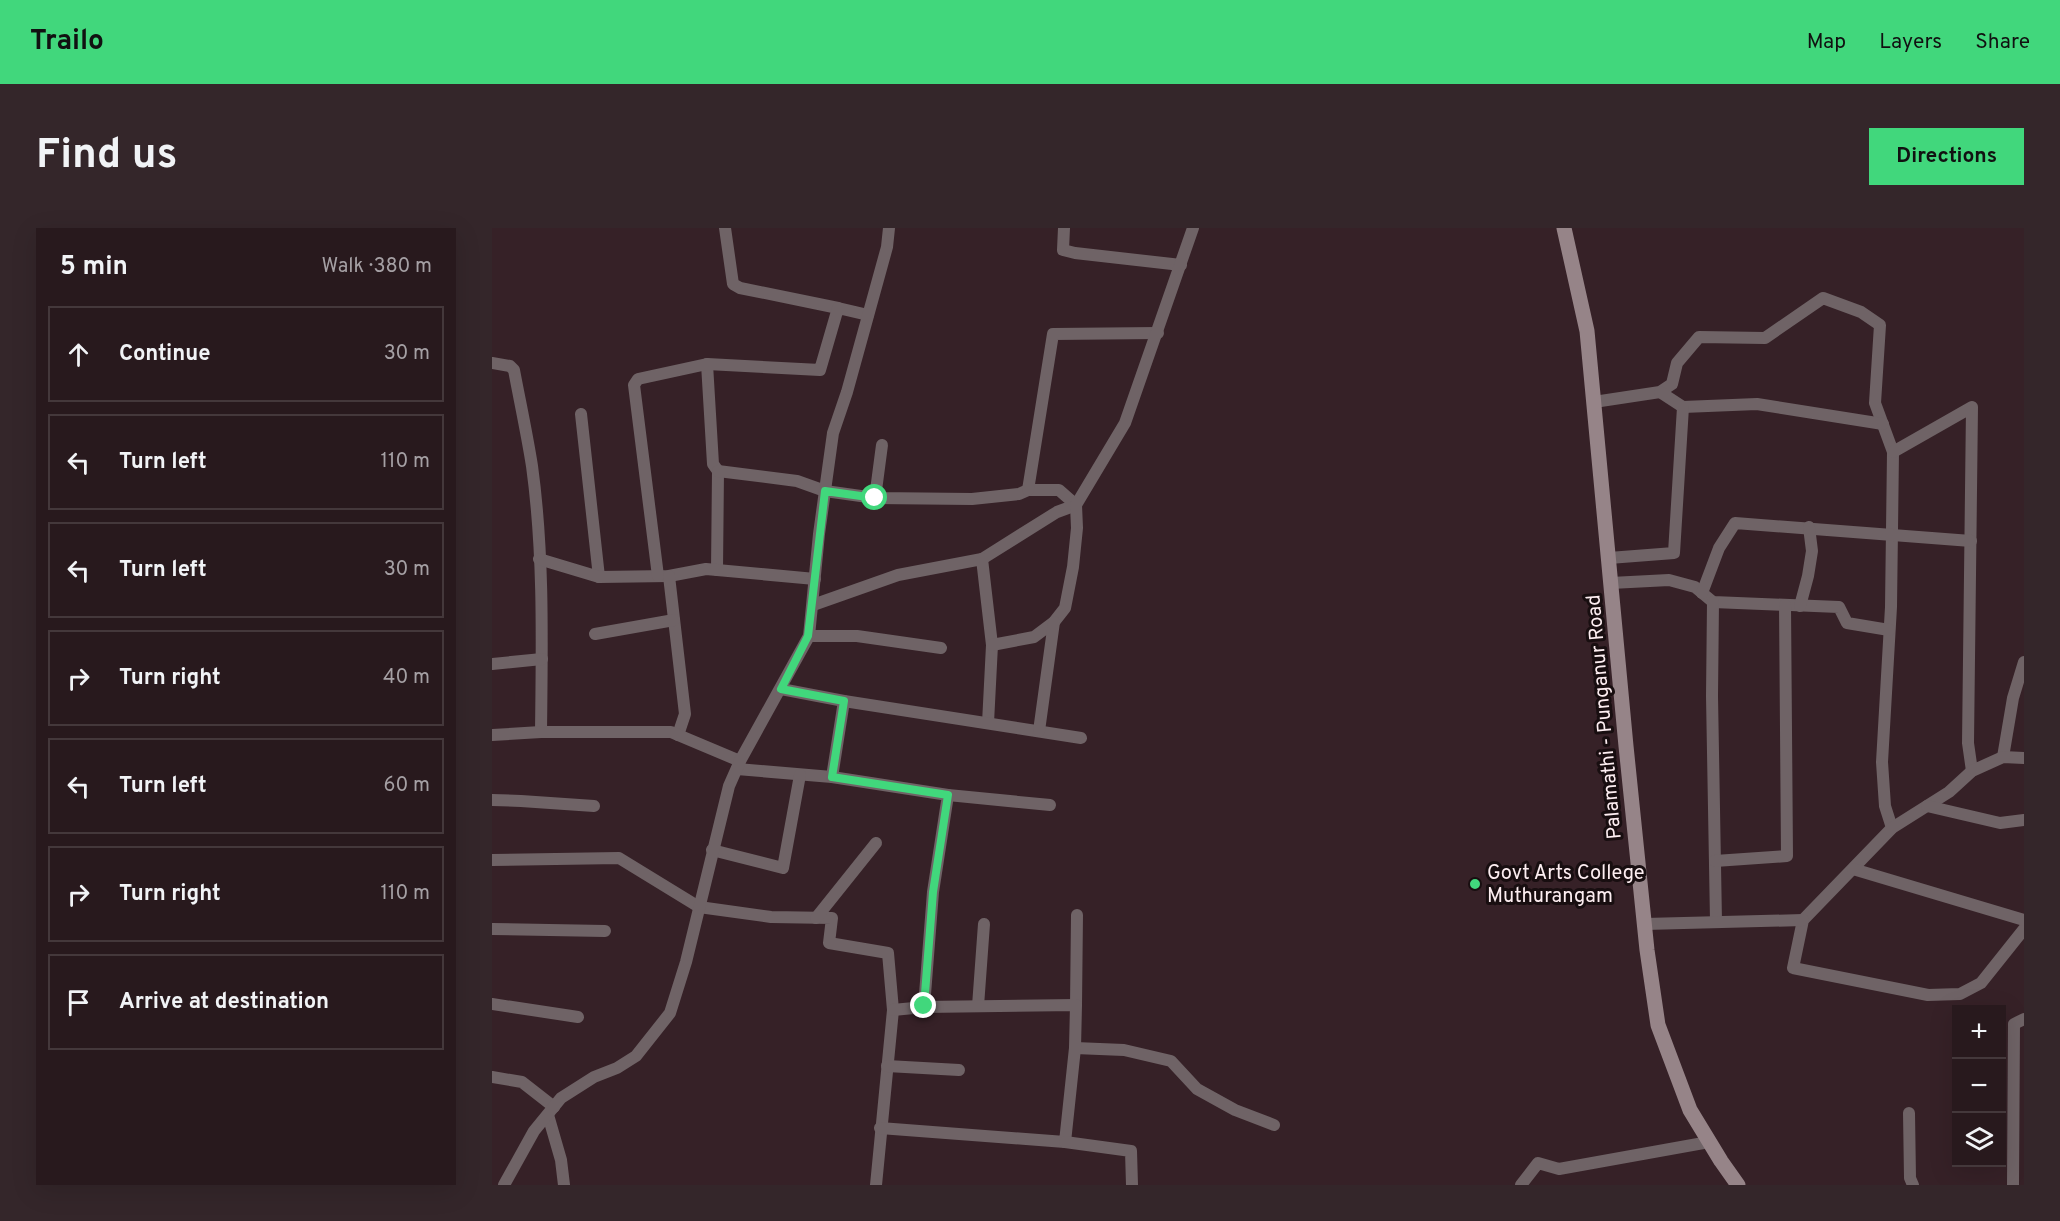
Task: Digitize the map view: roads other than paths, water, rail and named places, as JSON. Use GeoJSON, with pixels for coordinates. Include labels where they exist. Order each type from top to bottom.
{"type":"FeatureCollection","features":[{"type":"Feature","properties":{"kind":"street"},"geometry":{"type":"LineString","coordinates":[[725,228],[733,284],[740,288],[868,315]]}},
{"type":"Feature","properties":{"kind":"street"},"geometry":{"type":"LineString","coordinates":[[504,1185],[534,1131],[561,1098],[594,1077],[617,1068],[636,1056],[670,1013],[686,962],[729,786],[738,765],[808,636],[832,433],[848,392],[887,247],[889,228]]}},
{"type":"Feature","properties":{"kind":"street"},"geometry":{"type":"LineString","coordinates":[[1064,228],[1064,250],[1180,265]]}},
{"type":"Feature","properties":{"kind":"street"},"geometry":{"type":"LineString","coordinates":[[992,645],[1034,637],[1054,622],[1065,608],[1077,528],[1076,505],[1125,423],[1193,228]]}},
{"type":"Feature","properties":{"kind":"street","name":"Palamathi - Punganur Road"},"geometry":{"type":"LineString","coordinates":[[1564,228],[1587,331],[1645,924],[1658,1025],[1690,1110],[1738,1185]]}},
{"type":"Feature","properties":{"kind":"street"},"geometry":{"type":"LineString","coordinates":[[1594,402],[1660,392],[1672,384],[1677,363],[1699,337],[1765,338],[1823,298],[1861,312],[1880,325],[1875,403],[1893,452],[1889,630],[1882,762],[1885,806],[1892,828]]}},
{"type":"Feature","properties":{"kind":"street"},"geometry":{"type":"LineString","coordinates":[[678,735],[685,714],[674,620],[664,576],[634,384],[638,379],[707,364],[820,370],[838,309]]}},
{"type":"Feature","properties":{"kind":"street"},"geometry":{"type":"LineString","coordinates":[[1028,489],[1053,334],[1158,333]]}},
{"type":"Feature","properties":{"kind":"street"},"geometry":{"type":"LineString","coordinates":[[492,363],[510,366],[514,370],[532,466],[539,559],[542,659],[541,732]]}},
{"type":"Feature","properties":{"kind":"street"},"geometry":{"type":"LineString","coordinates":[[707,364],[713,464],[718,471],[717,570]]}},
{"type":"Feature","properties":{"kind":"street"},"geometry":{"type":"LineString","coordinates":[[1660,392],[1683,407],[1757,404],[1883,424]]}},
{"type":"Feature","properties":{"kind":"street"},"geometry":{"type":"LineString","coordinates":[[1609,558],[1674,553],[1683,407]]}},
{"type":"Feature","properties":{"kind":"street"},"geometry":{"type":"LineString","coordinates":[[1893,452],[1972,407],[1968,743],[1972,771]]}},
{"type":"Feature","properties":{"kind":"street"},"geometry":{"type":"LineString","coordinates":[[580,414],[599,577]]}},
{"type":"Feature","properties":{"kind":"street"},"geometry":{"type":"LineString","coordinates":[[875,498],[882,445]]}},
{"type":"Feature","properties":{"kind":"street"},"geometry":{"type":"LineString","coordinates":[[718,471],[797,481],[825,491],[875,498],[972,499],[1019,494],[1028,489],[1059,490],[1076,505]]}},
{"type":"Feature","properties":{"kind":"street"},"geometry":{"type":"LineString","coordinates":[[813,605],[898,575],[982,559],[1057,512],[1076,505]]}},
{"type":"Feature","properties":{"kind":"street"},"geometry":{"type":"LineString","coordinates":[[1702,593],[1719,548],[1735,523],[1971,541]]}},
{"type":"Feature","properties":{"kind":"street"},"geometry":{"type":"LineString","coordinates":[[1800,606],[1812,551],[1809,527]]}},
{"type":"Feature","properties":{"kind":"street"},"geometry":{"type":"LineString","coordinates":[[539,559],[599,577],[664,576],[706,569],[815,579]]}},
{"type":"Feature","properties":{"kind":"street"},"geometry":{"type":"LineString","coordinates":[[982,559],[992,645],[988,723]]}},
{"type":"Feature","properties":{"kind":"street"},"geometry":{"type":"LineString","coordinates":[[1611,583],[1669,580],[1695,587],[1713,602],[1839,607],[1847,623],[1889,630]]}},
{"type":"Feature","properties":{"kind":"street"},"geometry":{"type":"LineString","coordinates":[[1713,602],[1712,696],[1716,921]]}},
{"type":"Feature","properties":{"kind":"street"},"geometry":{"type":"LineString","coordinates":[[1715,861],[1786,856],[1785,605]]}},
{"type":"Feature","properties":{"kind":"street"},"geometry":{"type":"LineString","coordinates":[[595,634],[674,620]]}},
{"type":"Feature","properties":{"kind":"street"},"geometry":{"type":"LineString","coordinates":[[1039,731],[1054,622]]}},
{"type":"Feature","properties":{"kind":"street"},"geometry":{"type":"LineString","coordinates":[[808,636],[857,636],[941,648]]}},
{"type":"Feature","properties":{"kind":"street"},"geometry":{"type":"LineString","coordinates":[[492,664],[542,659]]}},
{"type":"Feature","properties":{"kind":"street"},"geometry":{"type":"LineString","coordinates":[[2003,757],[2013,698],[2024,662]]}},
{"type":"Feature","properties":{"kind":"street"},"geometry":{"type":"LineString","coordinates":[[781,689],[1081,738]]}},
{"type":"Feature","properties":{"kind":"street"},"geometry":{"type":"LineString","coordinates":[[832,777],[844,701]]}},
{"type":"Feature","properties":{"kind":"street"},"geometry":{"type":"LineString","coordinates":[[492,735],[541,732],[671,732],[738,765],[948,795],[1050,804]]}},
{"type":"Feature","properties":{"kind":"street"},"geometry":{"type":"LineString","coordinates":[[2024,758],[2003,757],[1972,771],[1949,792],[1892,828],[1803,920],[1793,968],[1928,995],[1960,994],[1981,983],[2024,929]]}},
{"type":"Feature","properties":{"kind":"street"},"geometry":{"type":"LineString","coordinates":[[712,850],[783,868],[800,774]]}},
{"type":"Feature","properties":{"kind":"street"},"geometry":{"type":"LineString","coordinates":[[924,1006],[933,892],[948,795]]}},
{"type":"Feature","properties":{"kind":"street"},"geometry":{"type":"LineString","coordinates":[[492,800],[594,806]]}},
{"type":"Feature","properties":{"kind":"street"},"geometry":{"type":"LineString","coordinates":[[1927,806],[2000,822],[2024,820]]}},
{"type":"Feature","properties":{"kind":"street"},"geometry":{"type":"LineString","coordinates":[[816,918],[876,843]]}},
{"type":"Feature","properties":{"kind":"street"},"geometry":{"type":"LineString","coordinates":[[492,860],[619,858],[699,907],[771,917],[832,918],[829,943],[888,953],[893,1010],[876,1185]]}},
{"type":"Feature","properties":{"kind":"street"},"geometry":{"type":"LineString","coordinates":[[1853,869],[2024,920]]}},
{"type":"Feature","properties":{"kind":"street"},"geometry":{"type":"LineString","coordinates":[[1065,1142],[1075,1048],[1077,915]]}},
{"type":"Feature","properties":{"kind":"street"},"geometry":{"type":"LineString","coordinates":[[1645,924],[1803,920]]}},
{"type":"Feature","properties":{"kind":"street"},"geometry":{"type":"LineString","coordinates":[[978,1006],[984,924]]}},
{"type":"Feature","properties":{"kind":"street"},"geometry":{"type":"LineString","coordinates":[[492,929],[605,931]]}},
{"type":"Feature","properties":{"kind":"street"},"geometry":{"type":"LineString","coordinates":[[492,1004],[578,1017]]}},
{"type":"Feature","properties":{"kind":"street"},"geometry":{"type":"LineString","coordinates":[[893,1010],[924,1006],[1076,1005]]}},
{"type":"Feature","properties":{"kind":"street"},"geometry":{"type":"LineString","coordinates":[[2013,1185],[2014,1024],[2024,1019]]}},
{"type":"Feature","properties":{"kind":"street"},"geometry":{"type":"LineString","coordinates":[[1075,1048],[1124,1050],[1171,1061],[1197,1089],[1235,1110],[1274,1125]]}},
{"type":"Feature","properties":{"kind":"street"},"geometry":{"type":"LineString","coordinates":[[887,1066],[958,1070]]}},
{"type":"Feature","properties":{"kind":"street"},"geometry":{"type":"LineString","coordinates":[[492,1077],[522,1082],[551,1111],[564,1185]]}},
{"type":"Feature","properties":{"kind":"street"},"geometry":{"type":"LineString","coordinates":[[1909,1113],[1910,1178],[1913,1185]]}},
{"type":"Feature","properties":{"kind":"street"},"geometry":{"type":"LineString","coordinates":[[880,1128],[1065,1142],[1131,1151],[1132,1185]]}},
{"type":"Feature","properties":{"kind":"street"},"geometry":{"type":"LineString","coordinates":[[1521,1185],[1538,1163],[1559,1169],[1709,1142]]}},
{"type":"Feature","properties":{"kind":"place","name":"Govt Arts College Muthurangam"},"geometry":{"type":"Point","coordinates":[1475,884]}}]}
